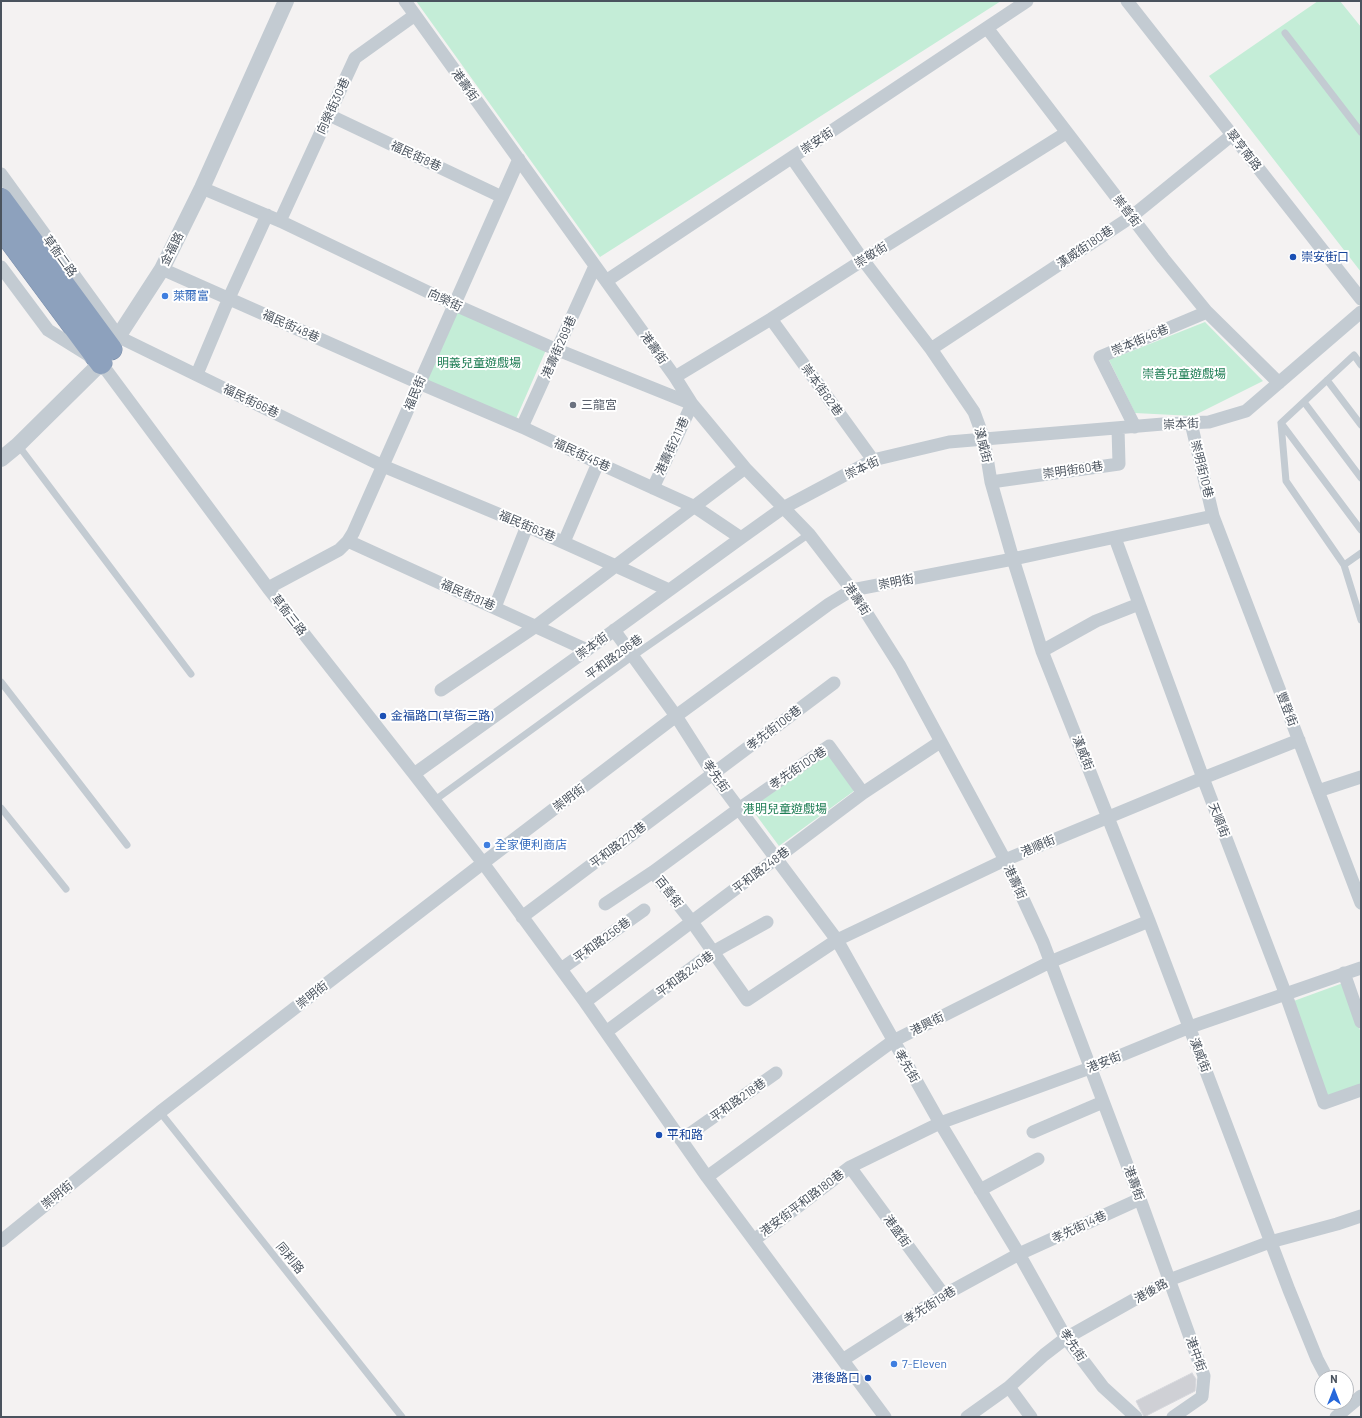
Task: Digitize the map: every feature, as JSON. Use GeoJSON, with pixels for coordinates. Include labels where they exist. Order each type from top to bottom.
{"type":"FeatureCollection","features":[{"type":"Feature","properties":{"kind":"highway"},"geometry":{"type":"LineString","coordinates":[[1,199],[110,349]]}},
{"type":"Feature","properties":{"kind":"highway"},"geometry":{"type":"LineString","coordinates":[[1,228],[110,349]]}},
{"type":"Feature","properties":{"kind":"street","name":"金福路"},"geometry":{"type":"LineString","coordinates":[[1,459],[18,445],[110,349],[162,269],[202,188],[286,1]]}},
{"type":"Feature","properties":{"kind":"street","name":"港壽街"},"geometry":{"type":"LineString","coordinates":[[405,1],[675,377],[692,404],[745,468],[809,534],[852,590],[900,666],[1005,860],[1043,942],[1169,1280]]}},
{"type":"Feature","properties":{"kind":"street","name":"崇安街"},"geometry":{"type":"LineString","coordinates":[[606,281],[1027,1]]}},
{"type":"Feature","properties":{"kind":"street","name":"翠亨南路"},"geometry":{"type":"LineString","coordinates":[[1127,1],[1361,299]]}},
{"type":"Feature","properties":{"kind":"street","name":"向榮街30巷"},"geometry":{"type":"LineString","coordinates":[[280,221],[355,58],[415,15]]}},
{"type":"Feature","properties":{"kind":"street","name":"崇善街"},"geometry":{"type":"LineString","coordinates":[[987,28],[1066,133],[1207,312],[1279,383]]}},
{"type":"Feature","properties":{"kind":"street","name":"福民街8巷"},"geometry":{"type":"LineString","coordinates":[[329,115],[502,197]]}},
{"type":"Feature","properties":{"kind":"street","name":"崇敬街"},"geometry":{"type":"LineString","coordinates":[[675,377],[772,319],[863,260],[1066,133]]}},
{"type":"Feature","properties":{"kind":"street","name":"漢威街180巷"},"geometry":{"type":"LineString","coordinates":[[931,349],[1131,216],[1232,136]]}},
{"type":"Feature","properties":{"kind":"street","name":"漢威街"},"geometry":{"type":"LineString","coordinates":[[792,158],[863,260],[931,349],[974,412],[984,439],[991,482],[1042,651],[1190,1027],[1270,1242],[1317,1360],[1323,1370]]}},
{"type":"Feature","properties":{"kind":"street","name":"福民街"},"geometry":{"type":"LineString","coordinates":[[268,588],[339,550],[348,541],[362,515],[453,304],[519,160]]}},
{"type":"Feature","properties":{"kind":"street","name":"草衙二路"},"geometry":{"type":"LineString","coordinates":[[1,174],[110,349]]}},
{"type":"Feature","properties":{"kind":"street","name":"向榮街"},"geometry":{"type":"LineString","coordinates":[[202,188],[267,215],[453,304],[557,350],[692,404]]}},
{"type":"Feature","properties":{"kind":"street"},"geometry":{"type":"LineString","coordinates":[[197,374],[229,298],[267,215]]}},
{"type":"Feature","properties":{"kind":"street","name":"港壽街269巷"},"geometry":{"type":"LineString","coordinates":[[522,427],[595,266]]}},
{"type":"Feature","properties":{"kind":"street"},"geometry":{"type":"LineString","coordinates":[[1,267],[48,330],[110,349]]}},
{"type":"Feature","properties":{"kind":"street","name":"福民街48巷"},"geometry":{"type":"LineString","coordinates":[[162,269],[419,383]]}},
{"type":"Feature","properties":{"kind":"street","name":"崇本街46巷"},"geometry":{"type":"LineString","coordinates":[[1134,427],[1100,358],[1207,312]]}},
{"type":"Feature","properties":{"kind":"street","name":"崇本街"},"geometry":{"type":"LineString","coordinates":[[414,774],[783,508],[873,460],[949,442],[1209,422],[1246,411],[1361,312]]}},
{"type":"Feature","properties":{"kind":"street","name":"崇本街82巷"},"geometry":{"type":"LineString","coordinates":[[772,319],[873,460]]}},
{"type":"Feature","properties":{"kind":"street","name":"福民街66巷"},"geometry":{"type":"LineString","coordinates":[[110,349],[197,374],[383,466]]}},
{"type":"Feature","properties":{"kind":"street","name":"草衙三路"},"geometry":{"type":"LineString","coordinates":[[110,349],[268,588],[435,800],[483,864]]}},
{"type":"Feature","properties":{"kind":"street","name":"福民街45巷"},"geometry":{"type":"LineString","coordinates":[[419,383],[522,427],[695,507],[740,538]]}},
{"type":"Feature","properties":{"kind":"street","name":"港壽街211巷"},"geometry":{"type":"LineString","coordinates":[[653,488],[692,404]]}},
{"type":"Feature","properties":{"kind":"street","name":"崇明街10巷"},"geometry":{"type":"LineString","coordinates":[[1191,423],[1214,516]]}},
{"type":"Feature","properties":{"kind":"street","name":"崇明街60巷"},"geometry":{"type":"LineString","coordinates":[[991,482],[1119,464],[1118,428]]}},
{"type":"Feature","properties":{"kind":"street"},"geometry":{"type":"LineString","coordinates":[[564,542],[598,463]]}},
{"type":"Feature","properties":{"kind":"street","name":"福民街63巷"},"geometry":{"type":"LineString","coordinates":[[383,466],[564,542],[669,590]]}},
{"type":"Feature","properties":{"kind":"street"},"geometry":{"type":"LineString","coordinates":[[441,690],[536,626],[745,468]]}},
{"type":"Feature","properties":{"kind":"street","name":"崇明街"},"geometry":{"type":"LineString","coordinates":[[1,1241],[160,1112],[676,716],[829,604],[852,590],[1013,559],[1214,516]]}},
{"type":"Feature","properties":{"kind":"street","name":"豐登街"},"geometry":{"type":"LineString","coordinates":[[1214,516],[1361,903]]}},
{"type":"Feature","properties":{"kind":"street"},"geometry":{"type":"LineString","coordinates":[[495,608],[527,526]]}},
{"type":"Feature","properties":{"kind":"street","name":"天順街"},"geometry":{"type":"LineString","coordinates":[[1115,538],[1203,778],[1286,995],[1324,1103],[1361,1090]]}},
{"type":"Feature","properties":{"kind":"street","name":"福民街81巷"},"geometry":{"type":"LineString","coordinates":[[348,541],[587,650]]}},
{"type":"Feature","properties":{"kind":"street"},"geometry":{"type":"LineString","coordinates":[[1042,651],[1096,620],[1139,604]]}},
{"type":"Feature","properties":{"kind":"street","name":"孝先街"},"geometry":{"type":"LineString","coordinates":[[614,630],[676,716],[714,774],[837,940],[940,1123],[1019,1254],[1066,1338],[1103,1387],[1136,1417]]}},
{"type":"Feature","properties":{"kind":"street","name":"孝先街106巷"},"geometry":{"type":"LineString","coordinates":[[714,774],[834,683]]}},
{"type":"Feature","properties":{"kind":"street","name":"港順街"},"geometry":{"type":"LineString","coordinates":[[748,1000],[837,940],[1005,860],[1299,740]]}},
{"type":"Feature","properties":{"kind":"street","name":"平和路248巷"},"geometry":{"type":"LineString","coordinates":[[585,1002],[863,793],[940,742]]}},
{"type":"Feature","properties":{"kind":"street","name":"孝先街100巷"},"geometry":{"type":"LineString","coordinates":[[740,808],[829,746],[863,793]]}},
{"type":"Feature","properties":{"kind":"street","name":"平和路270巷"},"geometry":{"type":"LineString","coordinates":[[522,917],[714,774]]}},
{"type":"Feature","properties":{"kind":"street"},"geometry":{"type":"LineString","coordinates":[[1318,791],[1361,777]]}},
{"type":"Feature","properties":{"kind":"street","name":"百善街"},"geometry":{"type":"LineString","coordinates":[[740,808],[653,872],[692,922],[748,1000]]}},
{"type":"Feature","properties":{"kind":"street"},"geometry":{"type":"LineString","coordinates":[[483,864],[585,1002],[707,1177],[885,1417]]}},
{"type":"Feature","properties":{"kind":"street"},"geometry":{"type":"LineString","coordinates":[[605,904],[653,872]]}},
{"type":"Feature","properties":{"kind":"street","name":"平和路256巷"},"geometry":{"type":"LineString","coordinates":[[561,970],[644,910]]}},
{"type":"Feature","properties":{"kind":"street","name":"港興街"},"geometry":{"type":"LineString","coordinates":[[707,1177],[893,1041],[1050,962],[1149,921]]}},
{"type":"Feature","properties":{"kind":"street","name":"平和路240巷"},"geometry":{"type":"LineString","coordinates":[[606,1032],[713,952],[767,922]]}},
{"type":"Feature","properties":{"kind":"street","name":"港安街"},"geometry":{"type":"LineString","coordinates":[[850,1167],[940,1123],[1090,1068],[1190,1027],[1361,968]]}},
{"type":"Feature","properties":{"kind":"street"},"geometry":{"type":"LineString","coordinates":[[1344,973],[1361,1022]]}},
{"type":"Feature","properties":{"kind":"street","name":"平和路218巷"},"geometry":{"type":"LineString","coordinates":[[681,1140],[776,1073]]}},
{"type":"Feature","properties":{"kind":"street"},"geometry":{"type":"LineString","coordinates":[[1033,1132],[1103,1102]]}},
{"type":"Feature","properties":{"kind":"street"},"geometry":{"type":"LineString","coordinates":[[980,1190],[1038,1159]]}},
{"type":"Feature","properties":{"kind":"street","name":"港安街平和路180巷"},"geometry":{"type":"LineString","coordinates":[[754,1240],[850,1167]]}},
{"type":"Feature","properties":{"kind":"street","name":"港盛街"},"geometry":{"type":"LineString","coordinates":[[850,1167],[944,1295]]}},
{"type":"Feature","properties":{"kind":"street","name":"孝先街14巷"},"geometry":{"type":"LineString","coordinates":[[1019,1254],[1140,1199]]}},
{"type":"Feature","properties":{"kind":"street","name":"港後路"},"geometry":{"type":"LineString","coordinates":[[967,1417],[1009,1387],[1044,1355],[1066,1338],[1169,1280],[1270,1242],[1338,1224],[1361,1216]]}},
{"type":"Feature","properties":{"kind":"street","name":"孝先街19巷"},"geometry":{"type":"LineString","coordinates":[[844,1360],[944,1295],[1019,1254]]}},
{"type":"Feature","properties":{"kind":"street","name":"港中街"},"geometry":{"type":"LineString","coordinates":[[1169,1280],[1204,1376],[1202,1397],[1174,1417]]}},
{"type":"Feature","properties":{"kind":"street"},"geometry":{"type":"LineString","coordinates":[[1009,1387],[1030,1417]]}},
{"type":"Feature","properties":{"kind":"street"},"geometry":{"type":"LineString","coordinates":[[1343,1411],[1361,1396]]}},
{"type":"Feature","properties":{"kind":"lane"},"geometry":{"type":"LineString","coordinates":[[1285,33],[1361,132]]}},
{"type":"Feature","properties":{"kind":"lane"},"geometry":{"type":"LineString","coordinates":[[1281,423],[1354,355],[1361,365]]}},
{"type":"Feature","properties":{"kind":"lane"},"geometry":{"type":"LineString","coordinates":[[1327,380],[1361,425]]}},
{"type":"Feature","properties":{"kind":"lane"},"geometry":{"type":"LineString","coordinates":[[1304,402],[1361,478]]}},
{"type":"Feature","properties":{"kind":"lane"},"geometry":{"type":"LineString","coordinates":[[1281,423],[1361,530]]}},
{"type":"Feature","properties":{"kind":"lane"},"geometry":{"type":"LineString","coordinates":[[1281,423],[1286,481],[1344,565],[1361,620]]}},
{"type":"Feature","properties":{"kind":"lane"},"geometry":{"type":"LineString","coordinates":[[18,445],[191,674]]}},
{"type":"Feature","properties":{"kind":"lane","name":"平和路296巷"},"geometry":{"type":"LineString","coordinates":[[435,800],[633,656],[809,534]]}},
{"type":"Feature","properties":{"kind":"lane"},"geometry":{"type":"LineString","coordinates":[[1344,565],[1361,553]]}},
{"type":"Feature","properties":{"kind":"lane"},"geometry":{"type":"LineString","coordinates":[[1354,596],[1361,599]]}},
{"type":"Feature","properties":{"kind":"lane"},"geometry":{"type":"LineString","coordinates":[[1,682],[127,845]]}},
{"type":"Feature","properties":{"kind":"lane"},"geometry":{"type":"LineString","coordinates":[[1,808],[66,889]]}},
{"type":"Feature","properties":{"kind":"lane","name":"同利路"},"geometry":{"type":"LineString","coordinates":[[160,1112],[402,1417]]}},
{"type":"Feature","properties":{"kind":"green space"},"geometry":{"type":"Polygon","coordinates":[[[416,1],[1001,1],[600,257],[416,1]]]}},
{"type":"Feature","properties":{"kind":"green space"},"geometry":{"type":"Polygon","coordinates":[[[1318,1],[1340,1],[1361,27],[1361,272],[1209,76],[1318,1]]]}},
{"type":"Feature","properties":{"kind":"green space","name":"明義兒童遊戲場"},"geometry":{"type":"Polygon","coordinates":[[[456,310],[546,350],[515,421],[424,382],[456,310]]]}},
{"type":"Feature","properties":{"kind":"green space","name":"崇善兒童遊戲場"},"geometry":{"type":"Polygon","coordinates":[[[1205,322],[1263,381],[1193,416],[1135,413],[1109,360],[1205,322]]]}},
{"type":"Feature","properties":{"kind":"green space","name":"港明兒童遊戲場"},"geometry":{"type":"Polygon","coordinates":[[[827,747],[858,788],[779,846],[748,804],[827,747]]]}},
{"type":"Feature","properties":{"kind":"green space"},"geometry":{"type":"Polygon","coordinates":[[[1343,983],[1361,1033],[1361,1084],[1325,1097],[1291,1002],[1343,983]]]}},
{"type":"Feature","properties":{"kind":"building"},"geometry":{"type":"Polygon","coordinates":[[[1192,1373],[1196,1379],[1195,1391],[1144,1417],[1136,1401],[1192,1373]]]}},
{"type":"Feature","properties":{"kind":"place","name":"崇安街口"},"geometry":{"type":"Point","coordinates":[1293,257]}},
{"type":"Feature","properties":{"kind":"place","name":"萊爾富"},"geometry":{"type":"Point","coordinates":[165,296]}},
{"type":"Feature","properties":{"kind":"place","name":"三龍宮"},"geometry":{"type":"Point","coordinates":[573,405]}},
{"type":"Feature","properties":{"kind":"place","name":"金福路口(草衙三路)"},"geometry":{"type":"Point","coordinates":[383,716]}},
{"type":"Feature","properties":{"kind":"place","name":"全家便利商店"},"geometry":{"type":"Point","coordinates":[487,845]}},
{"type":"Feature","properties":{"kind":"place","name":"平和路"},"geometry":{"type":"Point","coordinates":[659,1135]}},
{"type":"Feature","properties":{"kind":"place","name":"7-Eleven"},"geometry":{"type":"Point","coordinates":[894,1364]}},
{"type":"Feature","properties":{"kind":"place","name":"港後路口"},"geometry":{"type":"Point","coordinates":[868,1378]}}]}
